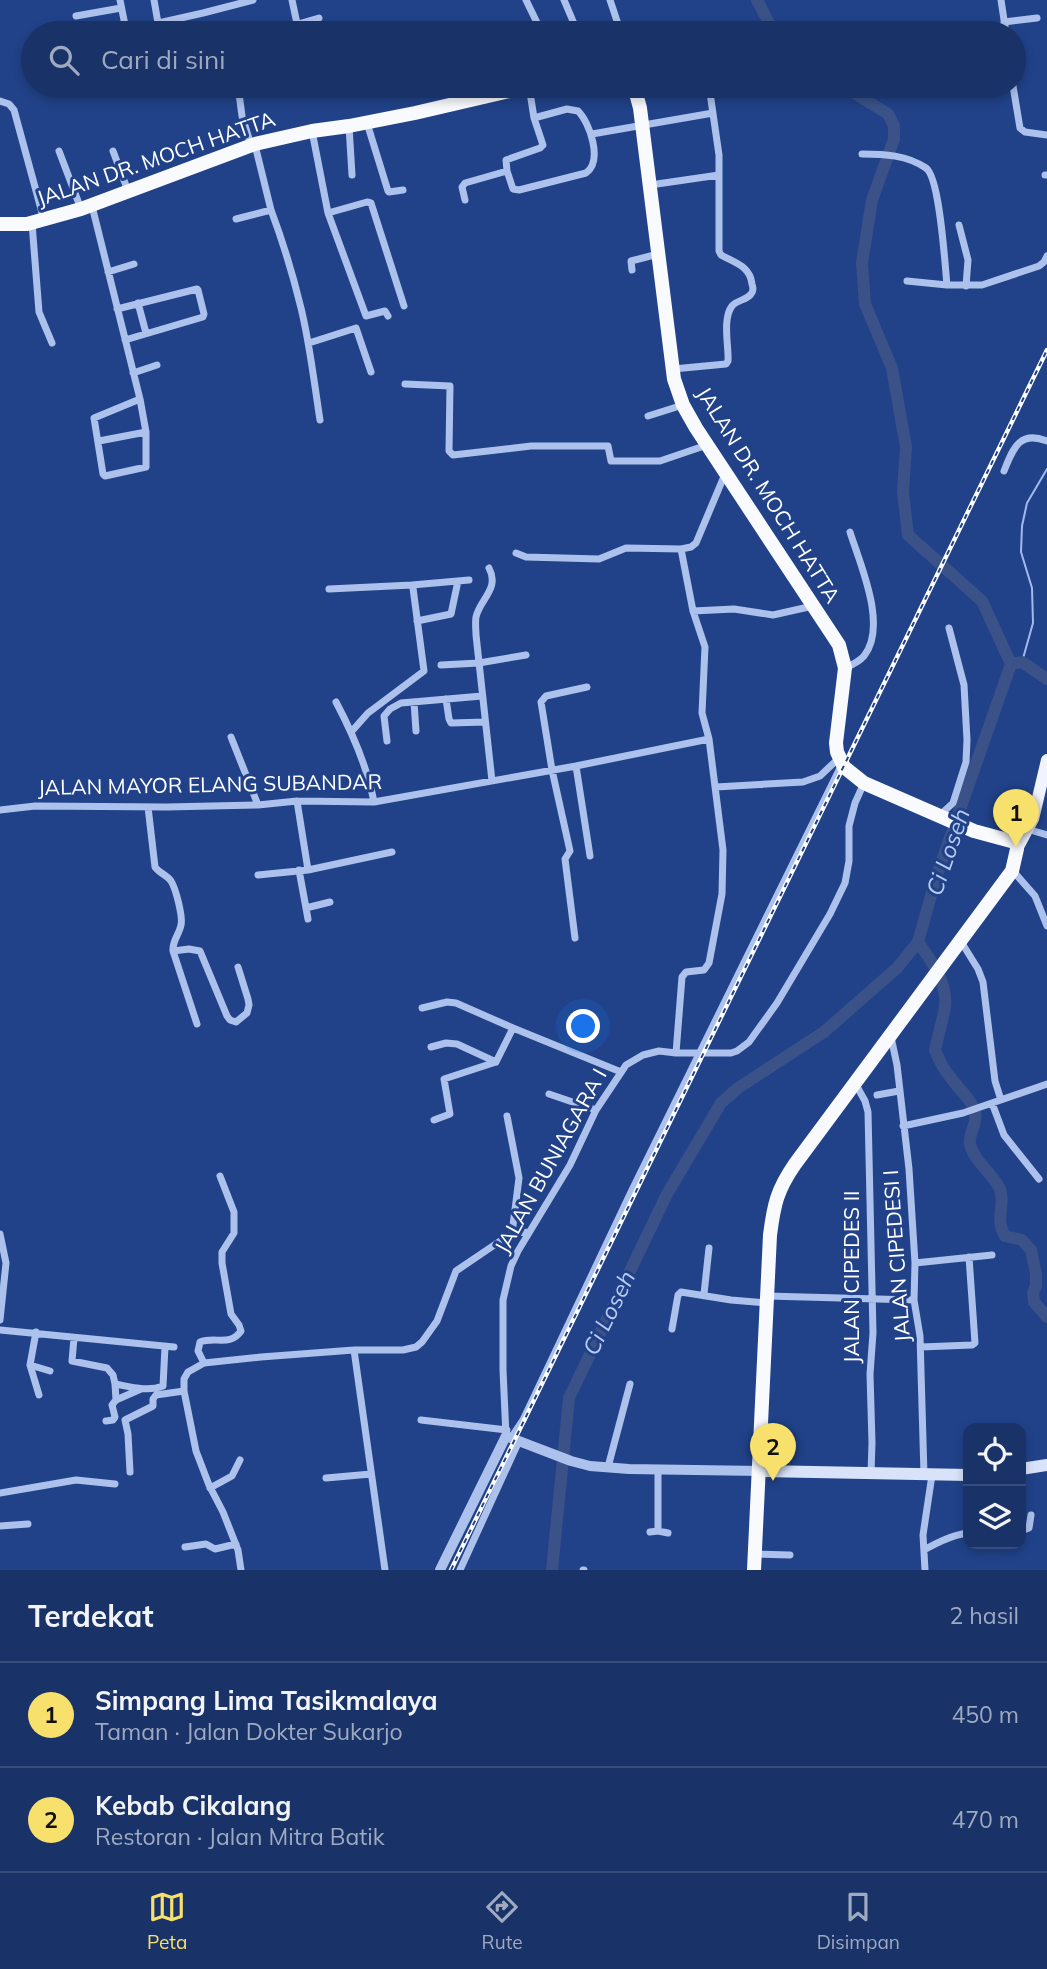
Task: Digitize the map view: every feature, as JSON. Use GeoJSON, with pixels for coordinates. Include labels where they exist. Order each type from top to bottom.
{"type":"FeatureCollection","features":[{"type":"Feature","properties":{"kind":"highway","name":"JALAN DR. MOCH HATTA"},"geometry":{"type":"LineString","coordinates":[[0,224],[38,222],[253,145],[478,98]]}},
{"type":"Feature","properties":{"kind":"highway","name":"JALAN DR. MOCH HATTA"},"geometry":{"type":"LineString","coordinates":[[637,98],[674,379],[683,405],[707,445],[839,645],[845,668],[836,743],[841,761]]}},
{"type":"Feature","properties":{"kind":"highway"},"geometry":{"type":"LineString","coordinates":[[754,1570],[770,1235],[775,1199],[789,1174],[1012,871],[1012,847],[864,783],[849,772],[841,761]]}},
{"type":"Feature","properties":{"kind":"main road"},"geometry":{"type":"LineString","coordinates":[[1012,847],[1030,824],[1047,760]]}},
{"type":"Feature","properties":{"kind":"main road"},"geometry":{"type":"LineString","coordinates":[[1026,1468],[1047,1465]]}},
{"type":"Feature","properties":{"kind":"main road"},"geometry":{"type":"LineString","coordinates":[[760,1471],[963,1475]]}},
{"type":"Feature","properties":{"kind":"street"},"geometry":{"type":"LineString","coordinates":[[154,0],[158,21]]}},
{"type":"Feature","properties":{"kind":"street"},"geometry":{"type":"LineString","coordinates":[[166,21],[253,0]]}},
{"type":"Feature","properties":{"kind":"street"},"geometry":{"type":"LineString","coordinates":[[292,0],[296,21]]}},
{"type":"Feature","properties":{"kind":"street"},"geometry":{"type":"LineString","coordinates":[[526,0],[536,21]]}},
{"type":"Feature","properties":{"kind":"street"},"geometry":{"type":"LineString","coordinates":[[564,0],[574,21]]}},
{"type":"Feature","properties":{"kind":"street"},"geometry":{"type":"LineString","coordinates":[[610,0],[617,21]]}},
{"type":"Feature","properties":{"kind":"street"},"geometry":{"type":"LineString","coordinates":[[1001,0],[1004,21]]}},
{"type":"Feature","properties":{"kind":"street"},"geometry":{"type":"LineString","coordinates":[[76,16],[120,4]]}},
{"type":"Feature","properties":{"kind":"street"},"geometry":{"type":"LineString","coordinates":[[313,21],[319,18]]}},
{"type":"Feature","properties":{"kind":"street"},"geometry":{"type":"LineString","coordinates":[[1012,21],[1037,18]]}},
{"type":"Feature","properties":{"kind":"street"},"geometry":{"type":"LineString","coordinates":[[240,98],[242,116],[291,268],[309,343],[320,420]]}},
{"type":"Feature","properties":{"kind":"street"},"geometry":{"type":"LineString","coordinates":[[532,98],[534,118],[542,145],[506,160],[512,188],[515,191],[590,170],[593,160],[592,134],[582,115],[574,109],[534,118]]}},
{"type":"Feature","properties":{"kind":"street"},"geometry":{"type":"LineString","coordinates":[[673,369],[726,364],[729,361],[726,340],[730,314],[733,306],[752,293],[751,276],[746,268],[721,255],[719,251],[719,155],[711,98]]}},
{"type":"Feature","properties":{"kind":"street"},"geometry":{"type":"LineString","coordinates":[[1015,98],[1020,128],[1025,132],[1047,135]]}},
{"type":"Feature","properties":{"kind":"street"},"geometry":{"type":"LineString","coordinates":[[0,101],[9,104],[14,110],[38,222],[39,312],[52,343]]}},
{"type":"Feature","properties":{"kind":"street"},"geometry":{"type":"LineString","coordinates":[[592,134],[713,113]]}},
{"type":"Feature","properties":{"kind":"street"},"geometry":{"type":"LineString","coordinates":[[367,123],[388,191],[403,190]]}},
{"type":"Feature","properties":{"kind":"street"},"geometry":{"type":"LineString","coordinates":[[349,127],[352,175]]}},
{"type":"Feature","properties":{"kind":"street"},"geometry":{"type":"LineString","coordinates":[[312,131],[328,213],[366,316],[385,311],[388,316]]}},
{"type":"Feature","properties":{"kind":"street"},"geometry":{"type":"LineString","coordinates":[[59,151],[86,207],[108,272],[140,399],[146,432],[146,467],[106,476],[103,474],[95,417],[140,399]]}},
{"type":"Feature","properties":{"kind":"street"},"geometry":{"type":"LineString","coordinates":[[113,151],[128,191]]}},
{"type":"Feature","properties":{"kind":"street"},"geometry":{"type":"LineString","coordinates":[[862,154],[901,157],[926,168],[933,179],[944,240],[947,285]]}},
{"type":"Feature","properties":{"kind":"street"},"geometry":{"type":"LineString","coordinates":[[465,200],[465,183],[507,171]]}},
{"type":"Feature","properties":{"kind":"street"},"geometry":{"type":"LineString","coordinates":[[650,185],[719,176]]}},
{"type":"Feature","properties":{"kind":"street"},"geometry":{"type":"LineString","coordinates":[[328,213],[371,203],[404,306]]}},
{"type":"Feature","properties":{"kind":"street"},"geometry":{"type":"LineString","coordinates":[[236,219],[271,210]]}},
{"type":"Feature","properties":{"kind":"street"},"geometry":{"type":"LineString","coordinates":[[959,225],[968,260],[966,286]]}},
{"type":"Feature","properties":{"kind":"street"},"geometry":{"type":"LineString","coordinates":[[632,270],[631,261],[658,254]]}},
{"type":"Feature","properties":{"kind":"street"},"geometry":{"type":"LineString","coordinates":[[907,281],[966,286],[989,284],[1039,266],[1047,256]]}},
{"type":"Feature","properties":{"kind":"street"},"geometry":{"type":"LineString","coordinates":[[108,272],[134,264]]}},
{"type":"Feature","properties":{"kind":"street"},"geometry":{"type":"LineString","coordinates":[[117,309],[198,290],[204,316],[125,340]]}},
{"type":"Feature","properties":{"kind":"street"},"geometry":{"type":"LineString","coordinates":[[138,303],[146,333]]}},
{"type":"Feature","properties":{"kind":"street"},"geometry":{"type":"LineString","coordinates":[[309,343],[356,328],[371,372]]}},
{"type":"Feature","properties":{"kind":"street"},"geometry":{"type":"LineString","coordinates":[[133,373],[157,365]]}},
{"type":"Feature","properties":{"kind":"street"},"geometry":{"type":"LineString","coordinates":[[405,384],[450,386],[449,452],[453,455],[531,446],[585,445],[608,446],[611,461],[652,462],[707,445]]}},
{"type":"Feature","properties":{"kind":"street"},"geometry":{"type":"LineString","coordinates":[[648,416],[683,405]]}},
{"type":"Feature","properties":{"kind":"street"},"geometry":{"type":"LineString","coordinates":[[99,442],[146,432]]}},
{"type":"Feature","properties":{"kind":"street"},"geometry":{"type":"LineString","coordinates":[[1004,471],[1021,440],[1034,437],[1047,440]]}},
{"type":"Feature","properties":{"kind":"street"},"geometry":{"type":"LineString","coordinates":[[516,553],[526,556],[599,559],[626,548],[691,547],[696,543],[726,473]]}},
{"type":"Feature","properties":{"kind":"street"},"geometry":{"type":"LineString","coordinates":[[845,668],[864,656],[870,645],[874,626],[874,614],[866,582],[850,532]]}},
{"type":"Feature","properties":{"kind":"street"},"geometry":{"type":"LineString","coordinates":[[676,1054],[682,977],[686,972],[704,970],[708,966],[722,894],[723,850],[709,739],[702,706],[705,647],[693,611],[681,549]]}},
{"type":"Feature","properties":{"kind":"street"},"geometry":{"type":"LineString","coordinates":[[489,568],[492,573],[492,588],[476,616],[492,781]]}},
{"type":"Feature","properties":{"kind":"street"},"geometry":{"type":"LineString","coordinates":[[329,589],[469,579]]}},
{"type":"Feature","properties":{"kind":"street"},"geometry":{"type":"LineString","coordinates":[[417,621],[451,614],[458,581]]}},
{"type":"Feature","properties":{"kind":"street"},"geometry":{"type":"LineString","coordinates":[[352,731],[368,713],[423,674],[425,667],[412,585]]}},
{"type":"Feature","properties":{"kind":"street"},"geometry":{"type":"LineString","coordinates":[[693,611],[734,608],[773,615],[814,606]]}},
{"type":"Feature","properties":{"kind":"street"},"geometry":{"type":"LineString","coordinates":[[942,816],[953,803],[966,762],[967,740],[964,685],[949,628]]}},
{"type":"Feature","properties":{"kind":"street"},"geometry":{"type":"LineString","coordinates":[[441,665],[479,663],[526,655]]}},
{"type":"Feature","properties":{"kind":"street"},"geometry":{"type":"LineString","coordinates":[[575,939],[565,859],[569,851],[541,700],[546,696],[587,687]]}},
{"type":"Feature","properties":{"kind":"street"},"geometry":{"type":"LineString","coordinates":[[387,741],[386,713],[394,706],[482,696]]}},
{"type":"Feature","properties":{"kind":"street"},"geometry":{"type":"LineString","coordinates":[[446,699],[451,723],[485,722]]}},
{"type":"Feature","properties":{"kind":"street"},"geometry":{"type":"LineString","coordinates":[[336,702],[352,731],[374,802]]}},
{"type":"Feature","properties":{"kind":"street"},"geometry":{"type":"LineString","coordinates":[[414,702],[416,731]]}},
{"type":"Feature","properties":{"kind":"street"},"geometry":{"type":"LineString","coordinates":[[231,737],[258,805]]}},
{"type":"Feature","properties":{"kind":"street","name":"JALAN MAYOR ELANG SUBANDAR"},"geometry":{"type":"LineString","coordinates":[[0,810],[35,807],[258,805],[298,801],[374,802],[709,739]]}},
{"type":"Feature","properties":{"kind":"street"},"geometry":{"type":"LineString","coordinates":[[716,787],[803,782],[820,776],[841,761]]}},
{"type":"Feature","properties":{"kind":"street"},"geometry":{"type":"LineString","coordinates":[[440,1570],[511,1436],[523,1420],[841,761]]}},
{"type":"Feature","properties":{"kind":"street"},"geometry":{"type":"LineString","coordinates":[[576,766],[590,856]]}},
{"type":"Feature","properties":{"kind":"street","name":"JALAN BUNIAGARA I"},"geometry":{"type":"LineString","coordinates":[[511,1436],[503,1370],[503,1300],[512,1266],[529,1232],[570,1165],[596,1110],[626,1065],[643,1055],[659,1051],[676,1054],[731,1053],[748,1042],[777,1003],[830,914],[845,883],[849,861],[849,826],[864,783]]}},
{"type":"Feature","properties":{"kind":"street"},"geometry":{"type":"LineString","coordinates":[[298,801],[308,919]]}},
{"type":"Feature","properties":{"kind":"street"},"geometry":{"type":"LineString","coordinates":[[148,807],[155,867],[172,882],[181,919],[173,951],[197,1024]]}},
{"type":"Feature","properties":{"kind":"street"},"geometry":{"type":"LineString","coordinates":[[1030,824],[1047,835]]}},
{"type":"Feature","properties":{"kind":"street"},"geometry":{"type":"LineString","coordinates":[[258,875],[303,870],[392,852]]}},
{"type":"Feature","properties":{"kind":"street"},"geometry":{"type":"LineString","coordinates":[[1012,871],[1035,896],[1047,926]]}},
{"type":"Feature","properties":{"kind":"street"},"geometry":{"type":"LineString","coordinates":[[306,908],[330,902]]}},
{"type":"Feature","properties":{"kind":"street"},"geometry":{"type":"LineString","coordinates":[[960,940],[972,957],[983,982],[995,1080],[1001,1100]]}},
{"type":"Feature","properties":{"kind":"street"},"geometry":{"type":"LineString","coordinates":[[173,951],[200,951],[227,1017],[236,1022],[247,1013],[249,1005],[238,967]]}},
{"type":"Feature","properties":{"kind":"street"},"geometry":{"type":"LineString","coordinates":[[422,1008],[447,1002],[456,1003],[621,1072]]}},
{"type":"Feature","properties":{"kind":"street"},"geometry":{"type":"LineString","coordinates":[[434,1120],[451,1113],[443,1081],[445,1078],[496,1062],[513,1028]]}},
{"type":"Feature","properties":{"kind":"street","name":"JALAN CIPEDESI I"},"geometry":{"type":"LineString","coordinates":[[891,1036],[909,1169],[915,1263],[914,1300],[921,1347],[928,1475],[923,1535],[925,1570]]}},
{"type":"Feature","properties":{"kind":"street"},"geometry":{"type":"LineString","coordinates":[[431,1047],[446,1042],[457,1044],[496,1062]]}},
{"type":"Feature","properties":{"kind":"street","name":"JALAN CIPEDES II"},"geometry":{"type":"LineString","coordinates":[[855,1083],[868,1112],[873,1333],[870,1374],[871,1474]]}},
{"type":"Feature","properties":{"kind":"street"},"geometry":{"type":"LineString","coordinates":[[903,1126],[963,1113],[1047,1084]]}},
{"type":"Feature","properties":{"kind":"street"},"geometry":{"type":"LineString","coordinates":[[877,1095],[899,1091]]}},
{"type":"Feature","properties":{"kind":"street"},"geometry":{"type":"LineString","coordinates":[[549,1094],[596,1110]]}},
{"type":"Feature","properties":{"kind":"street"},"geometry":{"type":"LineString","coordinates":[[992,1103],[1002,1132],[1039,1179]]}},
{"type":"Feature","properties":{"kind":"street"},"geometry":{"type":"LineString","coordinates":[[507,1116],[519,1178],[512,1233]]}},
{"type":"Feature","properties":{"kind":"street"},"geometry":{"type":"LineString","coordinates":[[204,1363],[198,1351],[200,1342],[210,1338],[230,1340],[240,1335],[241,1331],[231,1314],[222,1263],[222,1252],[234,1233],[234,1212],[220,1176]]}},
{"type":"Feature","properties":{"kind":"street"},"geometry":{"type":"LineString","coordinates":[[241,1570],[236,1544],[196,1451],[184,1391],[185,1375],[204,1363],[416,1347],[442,1312],[456,1271],[512,1233],[529,1232]]}},
{"type":"Feature","properties":{"kind":"street"},"geometry":{"type":"LineString","coordinates":[[0,1234],[6,1263],[0,1320]]}},
{"type":"Feature","properties":{"kind":"street"},"geometry":{"type":"LineString","coordinates":[[704,1294],[709,1248]]}},
{"type":"Feature","properties":{"kind":"street"},"geometry":{"type":"LineString","coordinates":[[915,1263],[992,1255]]}},
{"type":"Feature","properties":{"kind":"street"},"geometry":{"type":"LineString","coordinates":[[921,1347],[975,1343],[969,1257]]}},
{"type":"Feature","properties":{"kind":"street"},"geometry":{"type":"LineString","coordinates":[[672,1329],[679,1293],[704,1294],[731,1300],[914,1300]]}},
{"type":"Feature","properties":{"kind":"street"},"geometry":{"type":"LineString","coordinates":[[0,1329],[174,1347]]}},
{"type":"Feature","properties":{"kind":"street"},"geometry":{"type":"LineString","coordinates":[[36,1332],[30,1365],[39,1395]]}},
{"type":"Feature","properties":{"kind":"street"},"geometry":{"type":"LineString","coordinates":[[74,1338],[71,1365],[107,1368],[113,1375],[116,1400]]}},
{"type":"Feature","properties":{"kind":"street"},"geometry":{"type":"LineString","coordinates":[[115,1384],[141,1389],[161,1388],[165,1347]]}},
{"type":"Feature","properties":{"kind":"street"},"geometry":{"type":"LineString","coordinates":[[354,1350],[385,1570]]}},
{"type":"Feature","properties":{"kind":"street"},"geometry":{"type":"LineString","coordinates":[[30,1365],[50,1371]]}},
{"type":"Feature","properties":{"kind":"street"},"geometry":{"type":"LineString","coordinates":[[608,1468],[630,1384]]}},
{"type":"Feature","properties":{"kind":"street"},"geometry":{"type":"LineString","coordinates":[[106,1421],[115,1417],[112,1404],[116,1400],[141,1389]]}},
{"type":"Feature","properties":{"kind":"street"},"geometry":{"type":"LineString","coordinates":[[130,1472],[125,1420],[153,1406],[156,1395],[184,1391]]}},
{"type":"Feature","properties":{"kind":"street"},"geometry":{"type":"LineString","coordinates":[[421,1420],[511,1436],[590,1466],[760,1471]]}},
{"type":"Feature","properties":{"kind":"street"},"geometry":{"type":"LineString","coordinates":[[460,1570],[511,1436]]}},
{"type":"Feature","properties":{"kind":"street"},"geometry":{"type":"LineString","coordinates":[[210,1488],[232,1476],[240,1460]]}},
{"type":"Feature","properties":{"kind":"street"},"geometry":{"type":"LineString","coordinates":[[658,1469],[654,1531],[668,1533]]}},
{"type":"Feature","properties":{"kind":"street"},"geometry":{"type":"LineString","coordinates":[[326,1479],[371,1475]]}},
{"type":"Feature","properties":{"kind":"street"},"geometry":{"type":"LineString","coordinates":[[0,1493],[76,1480],[114,1484]]}},
{"type":"Feature","properties":{"kind":"street"},"geometry":{"type":"LineString","coordinates":[[1026,1529],[1029,1528],[1031,1516]]}},
{"type":"Feature","properties":{"kind":"street"},"geometry":{"type":"LineString","coordinates":[[0,1526],[28,1524]]}},
{"type":"Feature","properties":{"kind":"street"},"geometry":{"type":"LineString","coordinates":[[924,1550],[963,1534]]}},
{"type":"Feature","properties":{"kind":"street"},"geometry":{"type":"LineString","coordinates":[[185,1547],[206,1544],[215,1549],[236,1544]]}},
{"type":"Feature","properties":{"kind":"street"},"geometry":{"type":"LineString","coordinates":[[755,1555],[790,1555]]}},
{"type":"Feature","properties":{"kind":"waterway","name":"Ci Loseh"},"geometry":{"type":"LineString","coordinates":[[757,0],[768,21]]}},
{"type":"Feature","properties":{"kind":"waterway","name":"Ci Loseh"},"geometry":{"type":"LineString","coordinates":[[552,1570],[569,1398],[667,1194],[721,1103],[738,1088],[824,1032],[897,968],[918,942],[936,878],[1011,664],[982,601],[908,535],[903,492],[906,447],[892,368],[865,304],[862,263],[872,200],[894,139],[894,126],[888,114],[862,98]]}},
{"type":"Feature","properties":{"kind":"waterway"},"geometry":{"type":"LineString","coordinates":[[1022,662],[1033,623],[1032,588],[1021,552],[1022,526],[1027,503],[1047,469]]}},
{"type":"Feature","properties":{"kind":"waterway"},"geometry":{"type":"LineString","coordinates":[[1011,664],[1022,662],[1047,679]]}},
{"type":"Feature","properties":{"kind":"waterway"},"geometry":{"type":"LineString","coordinates":[[918,942],[937,972],[944,989],[945,1007],[935,1050],[946,1072],[973,1108],[975,1121],[970,1140],[972,1150],[1000,1189],[1000,1223],[1005,1236],[1022,1240],[1031,1250],[1036,1274],[1034,1302],[1047,1317]]}},
{"type":"Feature","properties":{"kind":"railway"},"geometry":{"type":"LineString","coordinates":[[451,1570],[1047,350]]}},
{"type":"Feature","properties":{"kind":"place","name":"Simpang Lima Tasikmalaya"},"geometry":{"type":"Point","coordinates":[1016,847]}},
{"type":"Feature","properties":{"kind":"place","name":"Kebab Cikalang"},"geometry":{"type":"Point","coordinates":[773,1481]}}]}
